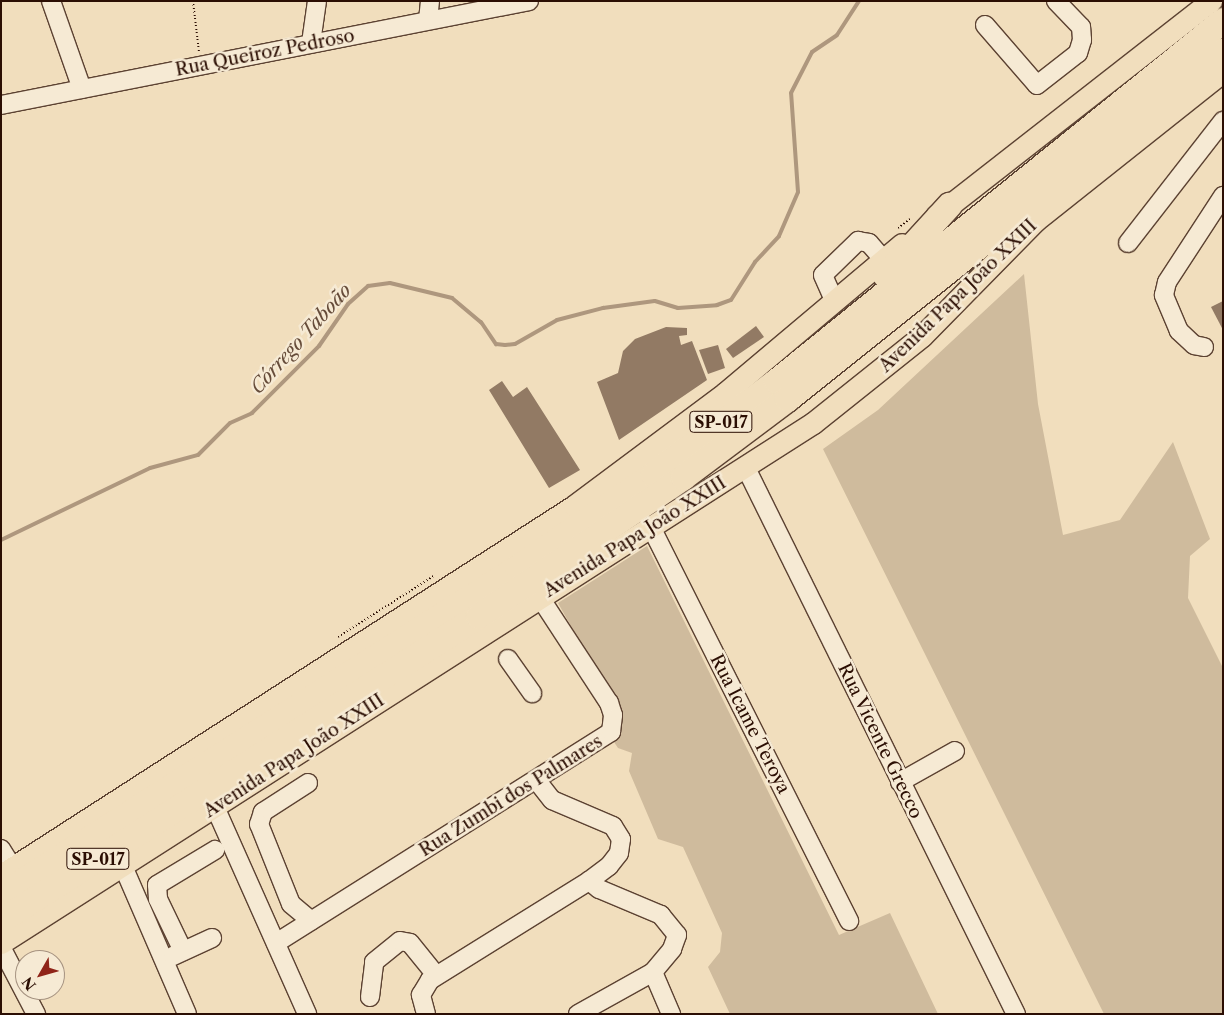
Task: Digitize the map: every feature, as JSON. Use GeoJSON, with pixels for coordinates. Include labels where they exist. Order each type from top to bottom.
{"type":"FeatureCollection","features":[{"type":"Feature","properties":{"kind":"highway","name":"Avenida Papa João XXIII"},"geometry":{"type":"LineString","coordinates":[[781,390],[1223,20]]}},
{"type":"Feature","properties":{"kind":"highway","name":"Avenida Papa João XXIII"},"geometry":{"type":"LineString","coordinates":[[1,920],[198,795],[591,517],[781,390],[1223,50]]}},
{"type":"Feature","properties":{"kind":"highway"},"geometry":{"type":"LineString","coordinates":[[781,390],[949,205]]}},
{"type":"Feature","properties":{"kind":"highway"},"geometry":{"type":"LineString","coordinates":[[781,390],[822,385],[847,368],[1036,220]]}},
{"type":"Feature","properties":{"kind":"highway","name":"Avenida Papa João XXIII"},"geometry":{"type":"LineString","coordinates":[[1,894],[198,795]]}},
{"type":"Feature","properties":{"kind":"main road"},"geometry":{"type":"LineString","coordinates":[[7,871],[574,506],[725,394],[834,300],[949,205],[1211,1]]}},
{"type":"Feature","properties":{"kind":"main road","name":"Avenida Papa João XXIII"},"geometry":{"type":"LineString","coordinates":[[1,943],[122,866],[198,795],[539,596],[746,468],[813,424],[895,360],[1002,258],[1036,220],[1223,71]]}},
{"type":"Feature","properties":{"kind":"street"},"geometry":{"type":"LineString","coordinates":[[51,1],[82,89]]}},
{"type":"Feature","properties":{"kind":"street"},"geometry":{"type":"LineString","coordinates":[[311,43],[317,1]]}},
{"type":"Feature","properties":{"kind":"street"},"geometry":{"type":"LineString","coordinates":[[428,20],[430,1]]}},
{"type":"Feature","properties":{"kind":"street","name":"Rua Queiroz Pedroso"},"geometry":{"type":"LineString","coordinates":[[1,105],[529,1]]}},
{"type":"Feature","properties":{"kind":"street"},"geometry":{"type":"LineString","coordinates":[[985,25],[1037,85],[1078,53],[1082,40],[1081,27],[1056,1]]}},
{"type":"Feature","properties":{"kind":"street"},"geometry":{"type":"LineString","coordinates":[[1128,243],[1223,120]]}},
{"type":"Feature","properties":{"kind":"street"},"geometry":{"type":"LineString","coordinates":[[1204,347],[1194,346],[1179,330],[1164,295],[1167,282],[1223,196]]}},
{"type":"Feature","properties":{"kind":"street"},"geometry":{"type":"LineString","coordinates":[[834,300],[823,275],[858,241],[869,243],[883,259]]}},
{"type":"Feature","properties":{"kind":"street","name":"Rua Vicente Grecco"},"geometry":{"type":"LineString","coordinates":[[746,468],[1016,1014]]}},
{"type":"Feature","properties":{"kind":"street","name":"Rua Icame Teroya"},"geometry":{"type":"LineString","coordinates":[[651,527],[849,921]]}},
{"type":"Feature","properties":{"kind":"street","name":"Rua Zumbi dos Palmares"},"geometry":{"type":"LineString","coordinates":[[276,943],[598,744],[611,732],[613,719],[609,703],[539,596]]}},
{"type":"Feature","properties":{"kind":"street"},"geometry":{"type":"LineString","coordinates":[[508,659],[532,693]]}},
{"type":"Feature","properties":{"kind":"street"},"geometry":{"type":"LineString","coordinates":[[900,782],[955,751]]}},
{"type":"Feature","properties":{"kind":"street"},"geometry":{"type":"LineString","coordinates":[[426,1014],[421,998],[422,988],[436,976],[596,876],[618,853],[617,831],[604,820],[552,800],[537,781]]}},
{"type":"Feature","properties":{"kind":"street"},"geometry":{"type":"LineString","coordinates":[[308,783],[262,812],[259,824],[292,904],[311,921]]}},
{"type":"Feature","properties":{"kind":"street"},"geometry":{"type":"LineString","coordinates":[[198,795],[276,943],[307,1014]]}},
{"type":"Feature","properties":{"kind":"street"},"geometry":{"type":"LineString","coordinates":[[1,849],[7,871]]}},
{"type":"Feature","properties":{"kind":"street"},"geometry":{"type":"LineString","coordinates":[[183,952],[158,899],[157,885],[215,850]]}},
{"type":"Feature","properties":{"kind":"street"},"geometry":{"type":"LineString","coordinates":[[122,866],[187,1014]]}},
{"type":"Feature","properties":{"kind":"street"},"geometry":{"type":"LineString","coordinates":[[578,1014],[654,972],[676,942],[674,927],[662,914],[616,894],[596,876]]}},
{"type":"Feature","properties":{"kind":"street"},"geometry":{"type":"LineString","coordinates":[[164,960],[212,938]]}},
{"type":"Feature","properties":{"kind":"street"},"geometry":{"type":"LineString","coordinates":[[370,997],[374,962],[400,941],[410,943],[436,976]]}},
{"type":"Feature","properties":{"kind":"street"},"geometry":{"type":"LineString","coordinates":[[1,946],[36,1014]]}},
{"type":"Feature","properties":{"kind":"street"},"geometry":{"type":"LineString","coordinates":[[654,972],[671,1014]]}},
{"type":"Feature","properties":{"kind":"path"},"geometry":{"type":"LineString","coordinates":[[193,1],[201,67]]}},
{"type":"Feature","properties":{"kind":"path"},"geometry":{"type":"LineString","coordinates":[[895,231],[916,214]]}},
{"type":"Feature","properties":{"kind":"path"},"geometry":{"type":"LineString","coordinates":[[335,639],[375,610],[443,570]]}},
{"type":"Feature","properties":{"kind":"shaded area"},"geometry":{"type":"Polygon","coordinates":[[[1024,274],[1038,404],[1063,535],[1120,520],[1173,442],[1210,539],[1190,556],[1188,598],[1223,668],[1223,1014],[1104,1014],[823,449],[878,410],[1024,274]]]}},
{"type":"Feature","properties":{"kind":"shaded area"},"geometry":{"type":"Polygon","coordinates":[[[647,546],[839,935],[890,913],[938,1014],[730,1014],[708,967],[720,952],[722,933],[683,847],[658,839],[629,771],[632,753],[618,748],[614,742],[623,719],[558,603],[647,546]]]}},
{"type":"Feature","properties":{"kind":"building"},"geometry":{"type":"Polygon","coordinates":[[[1223,301],[1223,330],[1211,307],[1223,301]]]}},
{"type":"Feature","properties":{"kind":"building"},"geometry":{"type":"Polygon","coordinates":[[[756,326],[764,337],[733,358],[726,349],[756,326]]]}},
{"type":"Feature","properties":{"kind":"building"},"geometry":{"type":"Polygon","coordinates":[[[666,327],[687,328],[687,335],[679,336],[681,345],[692,341],[707,380],[619,440],[597,382],[618,373],[623,351],[635,339],[666,327]]]}},
{"type":"Feature","properties":{"kind":"building"},"geometry":{"type":"Polygon","coordinates":[[[718,345],[725,368],[708,374],[699,350],[718,345]]]}},
{"type":"Feature","properties":{"kind":"building"},"geometry":{"type":"Polygon","coordinates":[[[502,381],[513,397],[527,387],[580,470],[549,488],[489,390],[502,381]]]}},
{"type":"Feature","properties":{"kind":"waterway","name":"Córrego Taboão"},"geometry":{"type":"LineString","coordinates":[[1,540],[150,468],[198,455],[230,423],[252,413],[319,346],[348,304],[368,286],[390,283],[452,298],[481,322],[496,344],[505,345],[515,344],[557,320],[603,308],[655,301],[678,308],[717,305],[731,300],[755,262],[779,236],[798,192],[791,93],[812,52],[837,35],[859,1]]}}]}
